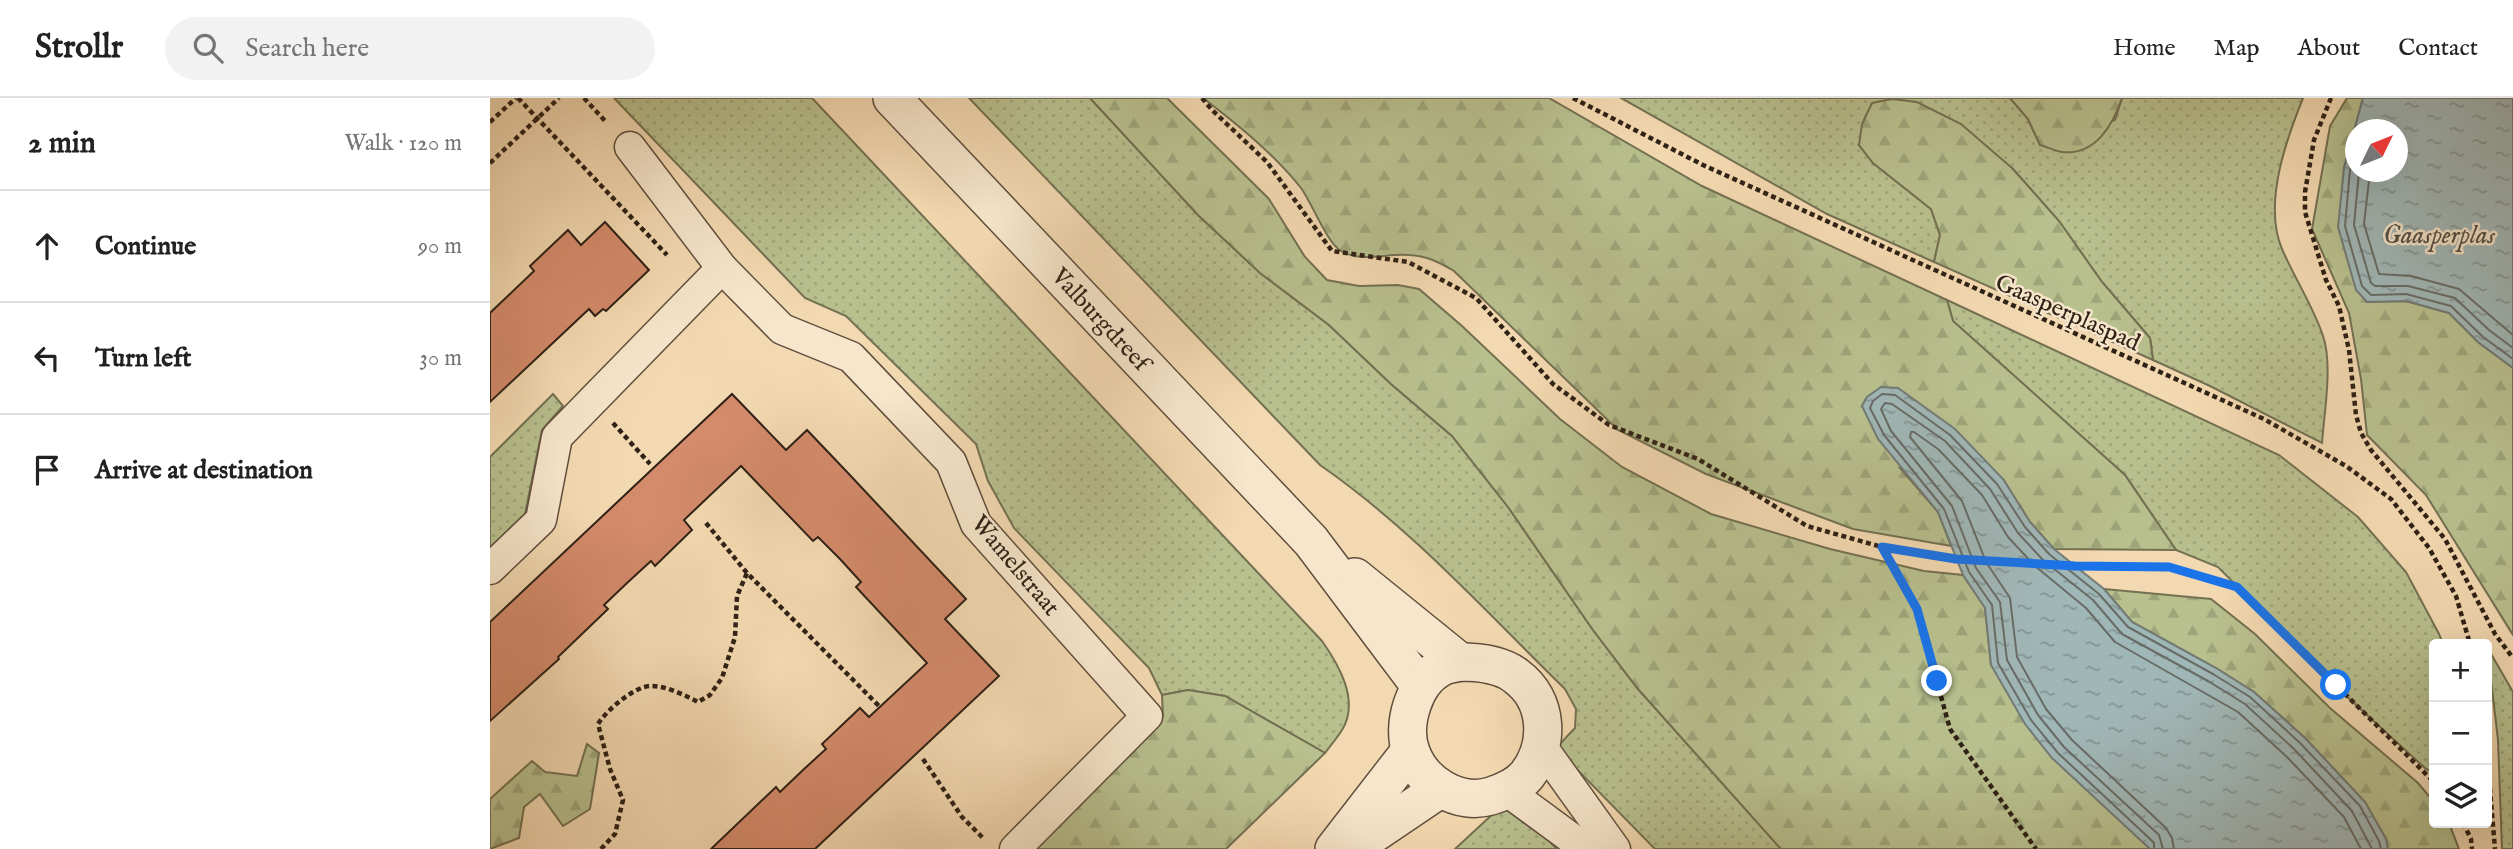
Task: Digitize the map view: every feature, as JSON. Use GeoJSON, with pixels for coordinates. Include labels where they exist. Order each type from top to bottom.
{"type":"FeatureCollection","features":[{"type":"Feature","properties":{"kind":"street","name":"Valburgdreef"},"geometry":{"type":"LineString","coordinates":[[892,98],[1311,541],[1420,686]]}},
{"type":"Feature","properties":{"kind":"street","name":"Wamelstraat"},"geometry":{"type":"LineString","coordinates":[[630,147],[722,268],[782,329],[851,357],[951,461],[976,524],[1147,716],[1015,849]]}},
{"type":"Feature","properties":{"kind":"street"},"geometry":{"type":"LineString","coordinates":[[490,569],[541,520],[556,437],[722,268]]}},
{"type":"Feature","properties":{"kind":"street","name":"Valburgdreef"},"geometry":{"type":"LineString","coordinates":[[1311,541],[1461,662]]}},
{"type":"Feature","properties":{"kind":"street"},"geometry":{"type":"LineString","coordinates":[[1461,662],[1495,665],[1516,675],[1532,692],[1541,713],[1544,736],[1542,747],[1525,778],[1507,792],[1485,798],[1462,798],[1440,789],[1424,775],[1410,751],[1407,725],[1420,686],[1440,668],[1461,662]]}},
{"type":"Feature","properties":{"kind":"street"},"geometry":{"type":"LineString","coordinates":[[1542,747],[1615,849]]}},
{"type":"Feature","properties":{"kind":"street"},"geometry":{"type":"LineString","coordinates":[[1334,849],[1410,751]]}},
{"type":"Feature","properties":{"kind":"street"},"geometry":{"type":"LineString","coordinates":[[1351,849],[1440,789]]}},
{"type":"Feature","properties":{"kind":"street"},"geometry":{"type":"LineString","coordinates":[[1507,792],[1586,849]]}},
{"type":"Feature","properties":{"kind":"path"},"geometry":{"type":"LineString","coordinates":[[490,122],[517,98],[700,290]]}},
{"type":"Feature","properties":{"kind":"path"},"geometry":{"type":"LineString","coordinates":[[490,163],[559,98]]}},
{"type":"Feature","properties":{"kind":"path"},"geometry":{"type":"LineString","coordinates":[[1202,98],[1267,162],[1332,251],[1408,262],[1476,298],[1553,384],[1609,425],[1698,458],[1807,526],[1882,547],[1956,559],[2075,566],[2169,567],[2237,587],[2429,777]]}},
{"type":"Feature","properties":{"kind":"path","name":"Gaasperplaspad"},"geometry":{"type":"LineString","coordinates":[[1573,98],[1703,165],[2264,419],[2346,466],[2391,499],[2429,548],[2456,596],[2469,639]]}},
{"type":"Feature","properties":{"kind":"path"},"geometry":{"type":"LineString","coordinates":[[2331,98],[2314,140],[2305,192],[2305,212],[2326,281],[2339,306],[2349,350],[2356,415],[2361,433],[2371,450],[2445,539],[2495,634],[2513,658]]}},
{"type":"Feature","properties":{"kind":"path"},"geometry":{"type":"LineString","coordinates":[[592,399],[650,464]]}},
{"type":"Feature","properties":{"kind":"path"},"geometry":{"type":"LineString","coordinates":[[706,523],[747,573],[880,707]]}},
{"type":"Feature","properties":{"kind":"path"},"geometry":{"type":"LineString","coordinates":[[1882,547],[1917,609],[1950,729],[2036,849]]}},
{"type":"Feature","properties":{"kind":"path"},"geometry":{"type":"LineString","coordinates":[[601,849],[615,834],[623,800],[610,769],[598,724],[605,713],[629,695],[649,686],[681,693],[698,702],[710,695],[722,678],[732,648],[737,596],[747,573]]}},
{"type":"Feature","properties":{"kind":"path"},"geometry":{"type":"LineString","coordinates":[[923,759],[962,817],[987,841]]}},
{"type":"Feature","properties":{"kind":"path"},"geometry":{"type":"LineString","coordinates":[[2488,765],[2495,849]]}},
{"type":"Feature","properties":{"kind":"path"},"geometry":{"type":"LineString","coordinates":[[2466,828],[2472,839],[2472,849]]}},
{"type":"Feature","properties":{"kind":"green space"},"geometry":{"type":"Polygon","coordinates":[[[614,98],[812,98],[1322,641],[1341,672],[1349,707],[1342,730],[1325,753],[1225,696],[1188,690],[1162,695],[1149,668],[1014,528],[988,481],[976,444],[846,316],[805,298],[614,98]]]}},
{"type":"Feature","properties":{"kind":"green space"},"geometry":{"type":"Polygon","coordinates":[[[969,98],[1090,98],[1198,215],[1260,273],[1329,325],[1391,384],[1452,436],[1508,507],[1593,630],[1638,689],[1781,849],[1655,849],[1556,748],[1575,728],[1576,709],[1565,689],[1417,543],[1320,465],[969,98]]]}},
{"type":"Feature","properties":{"kind":"green space"},"geometry":{"type":"Polygon","coordinates":[[[1090,98],[1167,98],[1269,199],[1305,257],[1327,280],[1359,286],[1398,285],[1419,289],[1560,419],[1622,467],[1711,514],[1830,549],[1924,571],[1963,575],[1985,607],[1991,665],[2150,849],[1781,849],[1638,689],[1593,630],[1508,507],[1452,436],[1391,384],[1329,325],[1260,273],[1198,215],[1090,98]]]}},
{"type":"Feature","properties":{"kind":"green space"},"geometry":{"type":"Polygon","coordinates":[[[1203,98],[1549,98],[1702,186],[1947,300],[1953,321],[2125,475],[2176,550],[2054,549],[2030,522],[2003,479],[1900,468],[1938,512],[1951,546],[1853,529],[1706,474],[1618,430],[1454,271],[1422,257],[1366,257],[1341,251],[1330,240],[1301,188],[1290,175],[1255,140],[1203,98]]]}},
{"type":"Feature","properties":{"kind":"green space"},"geometry":{"type":"Polygon","coordinates":[[[1621,98],[2010,98],[2028,119],[2040,145],[2115,120],[2122,98],[2303,98],[2279,172],[2275,212],[2282,249],[2314,315],[2326,348],[2328,375],[2322,443],[2153,360],[2150,338],[2102,282],[2059,221],[2012,168],[1859,145],[1873,163],[1931,209],[1940,235],[1934,262],[1827,214],[1621,98]]]}},
{"type":"Feature","properties":{"kind":"green space"},"geometry":{"type":"Polygon","coordinates":[[[2010,98],[2122,98],[2101,137],[2084,149],[2062,152],[2040,145],[2028,119],[2010,98]]]}},
{"type":"Feature","properties":{"kind":"green space"},"geometry":{"type":"Polygon","coordinates":[[[2347,98],[2363,98],[2357,119],[2345,119],[2344,168],[2367,302],[2406,301],[2449,313],[2478,342],[2513,368],[2513,635],[2426,495],[2367,435],[2361,379],[2349,313],[2312,229],[2330,126],[2347,98]]]}},
{"type":"Feature","properties":{"kind":"green space"},"geometry":{"type":"Polygon","coordinates":[[[1892,99],[1917,102],[1961,124],[2012,168],[2059,221],[2102,282],[2150,338],[2153,360],[1934,262],[1940,235],[1931,209],[1873,163],[1859,145],[1862,124],[1872,103],[1892,99]]]}},
{"type":"Feature","properties":{"kind":"green space"},"geometry":{"type":"Polygon","coordinates":[[[1947,300],[2279,455],[2358,517],[2406,572],[2441,639],[2429,639],[2429,770],[2344,694],[2218,567],[2176,550],[2125,475],[1953,321],[1947,300]]]}},
{"type":"Feature","properties":{"kind":"green space"},"geometry":{"type":"Polygon","coordinates":[[[553,394],[563,406],[542,430],[525,514],[490,548],[490,457],[553,394]]]}},
{"type":"Feature","properties":{"kind":"green space"},"geometry":{"type":"Polygon","coordinates":[[[2104,589],[2211,599],[2255,634],[2330,708],[2418,783],[2429,796],[2429,828],[2451,828],[2459,849],[2388,849],[2386,839],[2365,802],[2305,738],[2254,692],[2132,622],[2104,589]]]}},
{"type":"Feature","properties":{"kind":"green space"},"geometry":{"type":"Polygon","coordinates":[[[2492,656],[2513,692],[2513,849],[2502,849],[2498,740],[2492,689],[2492,656]]]}},
{"type":"Feature","properties":{"kind":"green space"},"geometry":{"type":"Polygon","coordinates":[[[1188,690],[1225,696],[1325,753],[1226,849],[1029,849],[1139,745],[1163,717],[1162,695],[1188,690]]]}},
{"type":"Feature","properties":{"kind":"green space"},"geometry":{"type":"Polygon","coordinates":[[[587,744],[599,753],[590,809],[563,826],[540,794],[524,807],[519,838],[490,849],[490,799],[532,761],[545,772],[577,776],[587,744]]]}},
{"type":"Feature","properties":{"kind":"green space"},"geometry":{"type":"Polygon","coordinates":[[[1508,800],[1557,849],[1455,849],[1508,800]]]}},
{"type":"Feature","properties":{"kind":"water","name":"Gaasperplas"},"geometry":{"type":"Polygon","coordinates":[[[2363,98],[2513,98],[2513,368],[2478,342],[2449,313],[2406,301],[2367,302],[2356,290],[2338,227],[2345,164],[2345,182],[2408,182],[2408,119],[2357,119],[2363,98]]]}},
{"type":"Feature","properties":{"kind":"water"},"geometry":{"type":"Polygon","coordinates":[[[1881,387],[1898,388],[1955,429],[2003,479],[2030,522],[2054,549],[2104,589],[2132,622],[2254,692],[2305,738],[2365,802],[2386,839],[2388,849],[2150,849],[2052,758],[2025,724],[1991,665],[1985,608],[1963,575],[1938,512],[1878,439],[1862,406],[1867,397],[1881,387]]]}},
{"type":"Feature","properties":{"kind":"building"},"geometry":{"type":"Polygon","coordinates":[[[605,222],[649,270],[606,311],[603,309],[595,316],[589,309],[490,402],[490,313],[534,271],[530,266],[568,230],[581,245],[605,222]]]}},
{"type":"Feature","properties":{"kind":"building"},"geometry":{"type":"Polygon","coordinates":[[[732,394],[786,450],[807,430],[848,473],[966,599],[945,619],[999,676],[815,849],[711,849],[776,787],[780,792],[826,749],[822,744],[860,708],[869,717],[927,663],[856,587],[861,582],[840,559],[818,537],[813,541],[741,466],[684,520],[692,530],[655,566],[651,561],[627,583],[604,605],[608,609],[558,657],[559,659],[490,721],[490,622],[732,394]]]}},
{"type":"Feature","properties":{"kind":"route"},"geometry":{"type":"LineString","coordinates":[[1937,681],[1917,609],[1882,547],[1956,559],[2075,566],[2169,567],[2237,587],[2336,685]]}}]}
